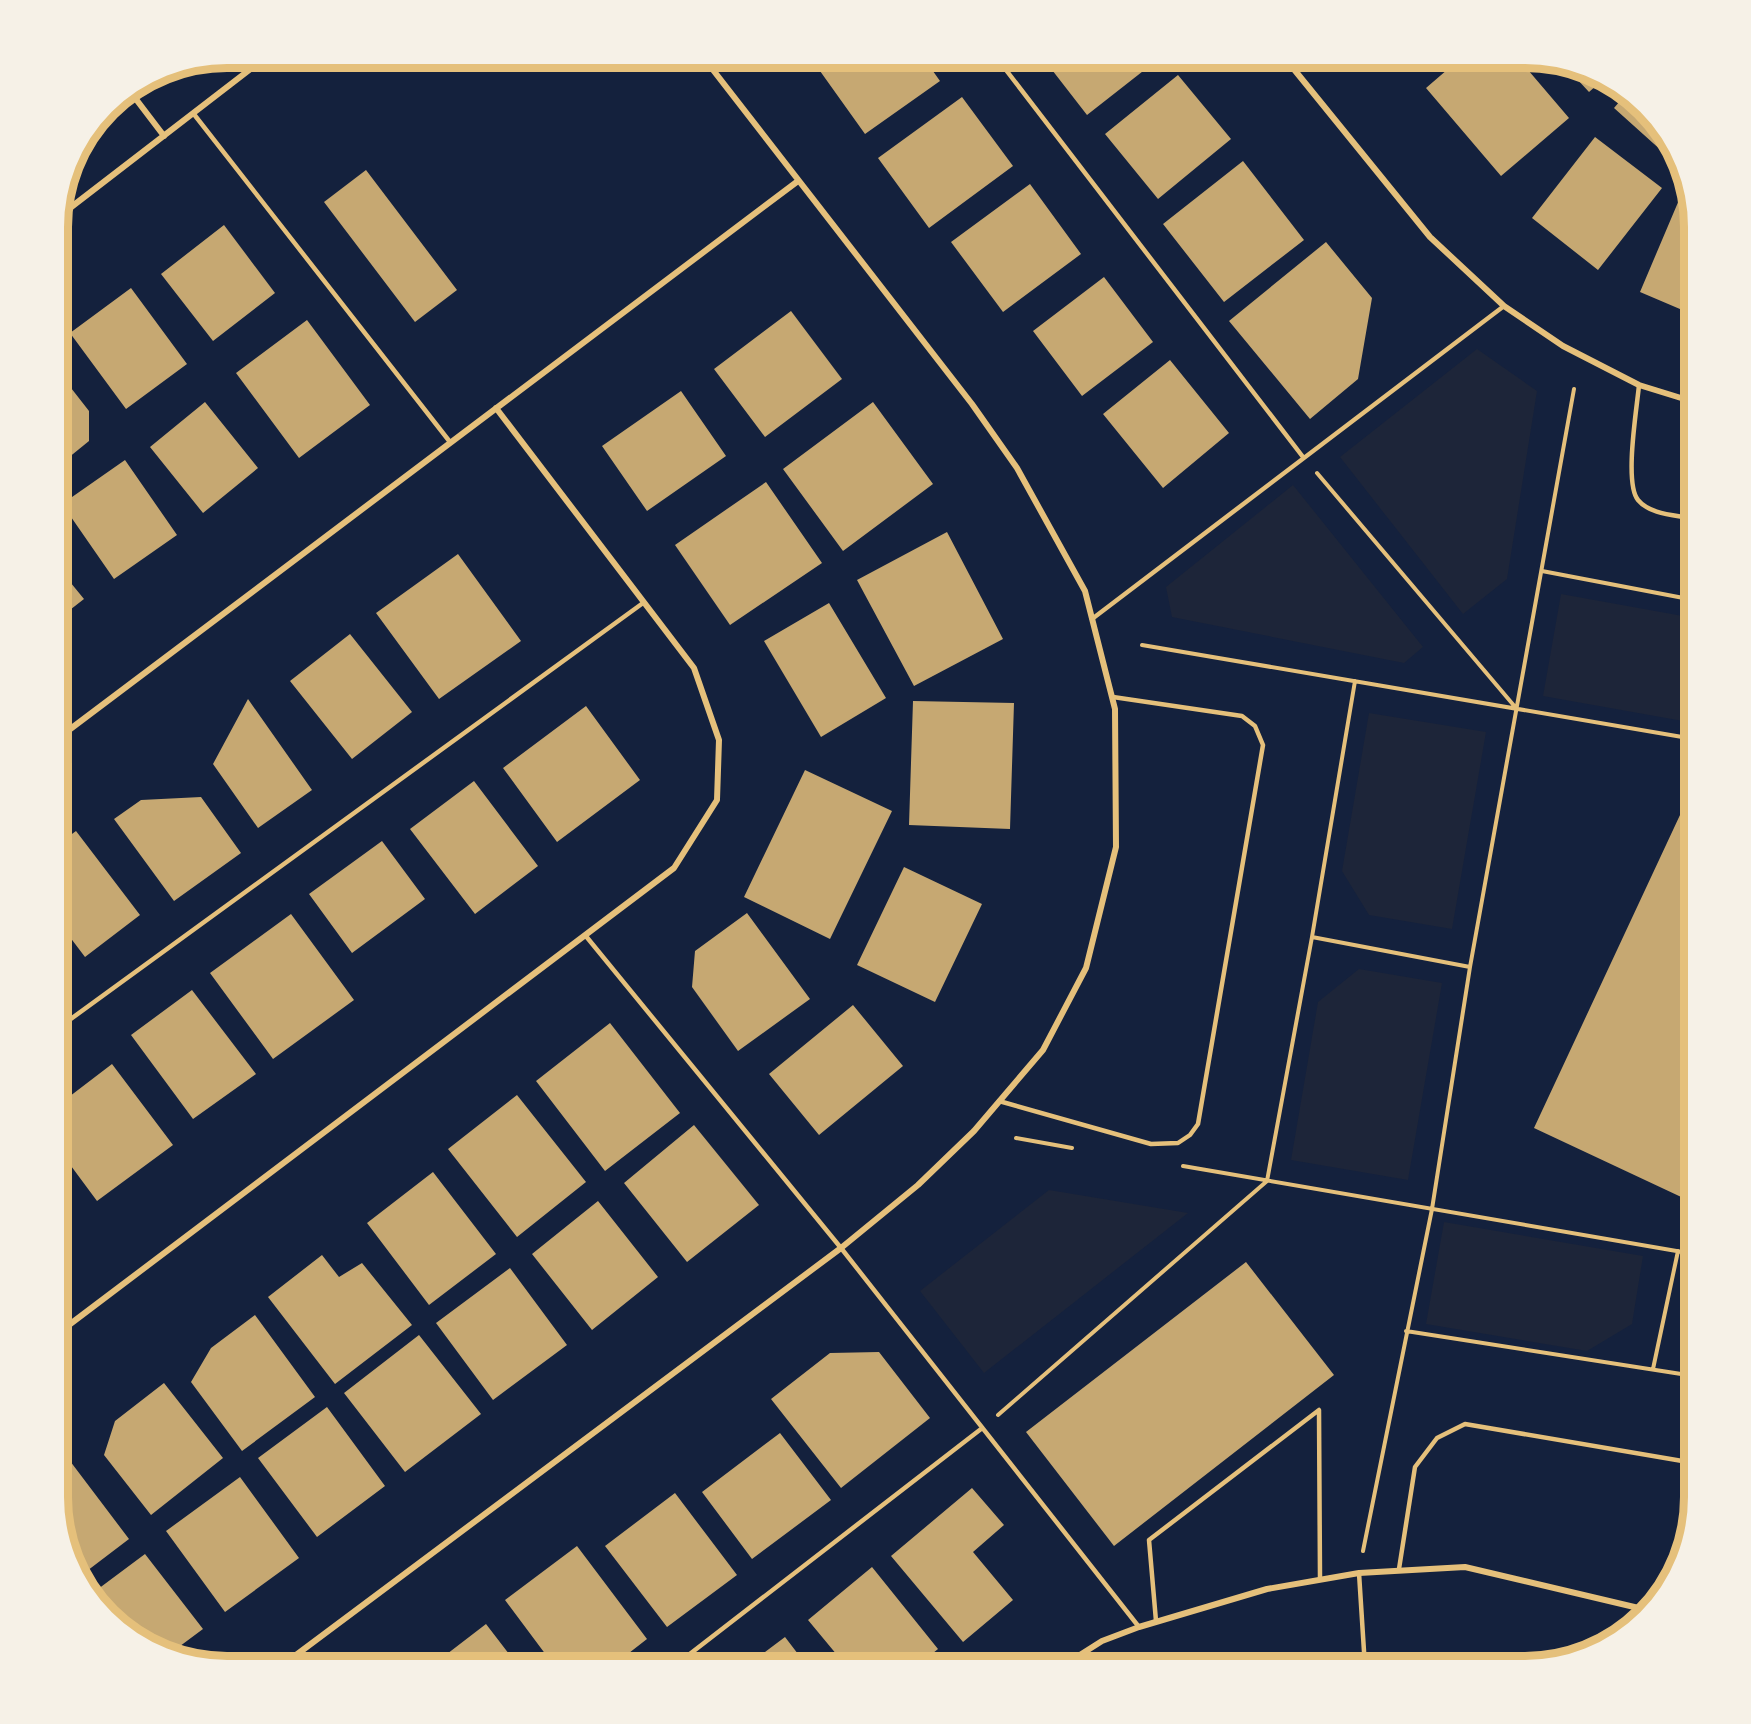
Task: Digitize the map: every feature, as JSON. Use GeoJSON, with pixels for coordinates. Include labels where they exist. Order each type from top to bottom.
{"type":"FeatureCollection","features":[{"type":"Feature","properties":{"kind":"street"},"geometry":{"type":"LineString","coordinates":[[69,209],[252,68]]}},
{"type":"Feature","properties":{"kind":"street"},"geometry":{"type":"LineString","coordinates":[[295,1656],[841,1248],[918,1185],[974,1131],[1043,1050],[1086,968],[1116,847],[1115,709],[1085,591],[1017,468],[972,404],[711,68]]}},
{"type":"Feature","properties":{"kind":"street"},"geometry":{"type":"LineString","coordinates":[[1293,68],[1430,237],[1504,306],[1563,346],[1639,385],[1684,399]]}},
{"type":"Feature","properties":{"kind":"street"},"geometry":{"type":"LineString","coordinates":[[134,97],[164,136]]}},
{"type":"Feature","properties":{"kind":"street"},"geometry":{"type":"LineString","coordinates":[[68,731],[798,181]]}},
{"type":"Feature","properties":{"kind":"street"},"geometry":{"type":"LineString","coordinates":[[67,1326],[674,868],[717,800],[719,740],[694,668],[496,408]]}},
{"type":"Feature","properties":{"kind":"street"},"geometry":{"type":"LineString","coordinates":[[1078,1656],[1102,1641],[1139,1627],[1267,1589],[1359,1573],[1399,1569],[1465,1567],[1639,1608]]}},
{"type":"Feature","properties":{"kind":"lane"},"geometry":{"type":"LineString","coordinates":[[1004,68],[1303,457]]}},
{"type":"Feature","properties":{"kind":"lane"},"geometry":{"type":"LineString","coordinates":[[193,113],[450,442]]}},
{"type":"Feature","properties":{"kind":"lane"},"geometry":{"type":"LineString","coordinates":[[1092,619],[1504,306]]}},
{"type":"Feature","properties":{"kind":"lane"},"geometry":{"type":"LineString","coordinates":[[1639,385],[1632,482],[1637,499],[1654,511],[1684,517]]}},
{"type":"Feature","properties":{"kind":"lane"},"geometry":{"type":"LineString","coordinates":[[67,1021],[643,603]]}},
{"type":"Feature","properties":{"kind":"lane"},"geometry":{"type":"LineString","coordinates":[[999,1101],[1151,1144],[1178,1143],[1190,1135],[1198,1124],[1263,745],[1256,726],[1242,716],[1113,698]]}},
{"type":"Feature","properties":{"kind":"lane"},"geometry":{"type":"LineString","coordinates":[[585,935],[841,1248],[981,1429],[1139,1627]]}},
{"type":"Feature","properties":{"kind":"lane"},"geometry":{"type":"LineString","coordinates":[[1156,1621],[1149,1540],[1319,1410],[1320,1579]]}},
{"type":"Feature","properties":{"kind":"lane"},"geometry":{"type":"LineString","coordinates":[[1399,1569],[1415,1467],[1437,1438],[1465,1424],[1684,1461]]}},
{"type":"Feature","properties":{"kind":"lane"},"geometry":{"type":"LineString","coordinates":[[687,1656],[981,1429]]}},
{"type":"Feature","properties":{"kind":"lane"},"geometry":{"type":"LineString","coordinates":[[1359,1573],[1364,1656]]}},
{"type":"Feature","properties":{"kind":"path"},"geometry":{"type":"LineString","coordinates":[[1359,1573],[1432,1209],[1470,967],[1574,389]]}},
{"type":"Feature","properties":{"kind":"path"},"geometry":{"type":"LineString","coordinates":[[1303,457],[1517,709]]}},
{"type":"Feature","properties":{"kind":"path"},"geometry":{"type":"LineString","coordinates":[[1542,572],[1684,598]]}},
{"type":"Feature","properties":{"kind":"path"},"geometry":{"type":"LineString","coordinates":[[1142,645],[1684,737]]}},
{"type":"Feature","properties":{"kind":"path"},"geometry":{"type":"LineString","coordinates":[[981,1429],[1267,1181],[1312,937],[1355,681]]}},
{"type":"Feature","properties":{"kind":"path"},"geometry":{"type":"LineString","coordinates":[[1312,937],[1470,967]]}},
{"type":"Feature","properties":{"kind":"path"},"geometry":{"type":"LineString","coordinates":[[1016,1138],[1073,1148]]}},
{"type":"Feature","properties":{"kind":"path"},"geometry":{"type":"LineString","coordinates":[[1176,1165],[1684,1252]]}},
{"type":"Feature","properties":{"kind":"path"},"geometry":{"type":"LineString","coordinates":[[1653,1369],[1678,1251]]}},
{"type":"Feature","properties":{"kind":"path"},"geometry":{"type":"LineString","coordinates":[[1406,1331],[1684,1374]]}},
{"type":"Feature","properties":{"kind":"shaded area"},"geometry":{"type":"Polygon","coordinates":[[[1477,349],[1537,391],[1507,579],[1463,614],[1340,457],[1477,349]]]}},
{"type":"Feature","properties":{"kind":"shaded area"},"geometry":{"type":"Polygon","coordinates":[[[1293,485],[1423,647],[1404,663],[1172,617],[1166,587],[1293,485]]]}},
{"type":"Feature","properties":{"kind":"shaded area"},"geometry":{"type":"Polygon","coordinates":[[[1561,594],[1684,616],[1684,721],[1543,696],[1561,594]]]}},
{"type":"Feature","properties":{"kind":"shaded area"},"geometry":{"type":"Polygon","coordinates":[[[1369,713],[1486,732],[1452,929],[1369,915],[1342,871],[1369,713]]]}},
{"type":"Feature","properties":{"kind":"shaded area"},"geometry":{"type":"Polygon","coordinates":[[[1359,969],[1442,983],[1408,1180],[1291,1160],[1318,1002],[1359,969]]]}},
{"type":"Feature","properties":{"kind":"shaded area"},"geometry":{"type":"Polygon","coordinates":[[[1049,1190],[1188,1213],[984,1373],[920,1291],[1049,1190]]]}},
{"type":"Feature","properties":{"kind":"shaded area"},"geometry":{"type":"Polygon","coordinates":[[[1444,1222],[1643,1256],[1632,1324],[1587,1351],[1426,1324],[1444,1222]]]}},
{"type":"Feature","properties":{"kind":"building"},"geometry":{"type":"Polygon","coordinates":[[[818,68],[931,68],[940,81],[865,134],[818,68]]]}},
{"type":"Feature","properties":{"kind":"building"},"geometry":{"type":"Polygon","coordinates":[[[1051,68],[1147,68],[1087,115],[1051,68]]]}},
{"type":"Feature","properties":{"kind":"building"},"geometry":{"type":"Polygon","coordinates":[[[1449,68],[1526,68],[1569,118],[1501,176],[1426,88],[1449,68]]]}},
{"type":"Feature","properties":{"kind":"building"},"geometry":{"type":"Polygon","coordinates":[[[1178,75],[1231,139],[1158,199],[1105,134],[1178,75]]]}},
{"type":"Feature","properties":{"kind":"building"},"geometry":{"type":"Polygon","coordinates":[[[1573,75],[1597,85],[1589,92],[1573,75]]]}},
{"type":"Feature","properties":{"kind":"building"},"geometry":{"type":"Polygon","coordinates":[[[962,97],[1013,166],[929,228],[878,158],[962,97]]]}},
{"type":"Feature","properties":{"kind":"building"},"geometry":{"type":"Polygon","coordinates":[[[1621,100],[1629,107],[1651,130],[1667,155],[1614,108],[1621,100]]]}},
{"type":"Feature","properties":{"kind":"building"},"geometry":{"type":"Polygon","coordinates":[[[1595,137],[1662,188],[1598,270],[1532,218],[1595,137]]]}},
{"type":"Feature","properties":{"kind":"building"},"geometry":{"type":"Polygon","coordinates":[[[1243,161],[1304,240],[1224,302],[1163,224],[1243,161]]]}},
{"type":"Feature","properties":{"kind":"building"},"geometry":{"type":"Polygon","coordinates":[[[366,170],[457,290],[415,322],[324,202],[366,170]]]}},
{"type":"Feature","properties":{"kind":"building"},"geometry":{"type":"Polygon","coordinates":[[[1030,184],[1081,254],[1003,312],[951,242],[1030,184]]]}},
{"type":"Feature","properties":{"kind":"building"},"geometry":{"type":"Polygon","coordinates":[[[1679,200],[1681,201],[1684,226],[1684,311],[1640,292],[1679,200]]]}},
{"type":"Feature","properties":{"kind":"building"},"geometry":{"type":"Polygon","coordinates":[[[224,225],[275,293],[213,341],[161,274],[224,225]]]}},
{"type":"Feature","properties":{"kind":"building"},"geometry":{"type":"Polygon","coordinates":[[[1326,242],[1372,298],[1358,379],[1310,419],[1229,321],[1326,242]]]}},
{"type":"Feature","properties":{"kind":"building"},"geometry":{"type":"Polygon","coordinates":[[[1104,277],[1153,342],[1082,396],[1033,331],[1104,277]]]}},
{"type":"Feature","properties":{"kind":"building"},"geometry":{"type":"Polygon","coordinates":[[[131,288],[187,364],[126,409],[70,333],[131,288]]]}},
{"type":"Feature","properties":{"kind":"building"},"geometry":{"type":"Polygon","coordinates":[[[791,311],[842,379],[765,437],[714,369],[791,311]]]}},
{"type":"Feature","properties":{"kind":"building"},"geometry":{"type":"Polygon","coordinates":[[[307,320],[370,405],[299,458],[236,373],[307,320]]]}},
{"type":"Feature","properties":{"kind":"building"},"geometry":{"type":"Polygon","coordinates":[[[1170,360],[1229,433],[1163,488],[1103,414],[1170,360]]]}},
{"type":"Feature","properties":{"kind":"building"},"geometry":{"type":"Polygon","coordinates":[[[68,384],[89,411],[89,441],[68,458],[68,384]]]}},
{"type":"Feature","properties":{"kind":"building"},"geometry":{"type":"Polygon","coordinates":[[[681,391],[726,456],[647,511],[602,446],[681,391]]]}},
{"type":"Feature","properties":{"kind":"building"},"geometry":{"type":"Polygon","coordinates":[[[205,402],[258,468],[203,513],[150,447],[205,402]]]}},
{"type":"Feature","properties":{"kind":"building"},"geometry":{"type":"Polygon","coordinates":[[[873,402],[933,484],[843,551],[783,469],[873,402]]]}},
{"type":"Feature","properties":{"kind":"building"},"geometry":{"type":"Polygon","coordinates":[[[125,460],[177,535],[114,579],[68,512],[68,500],[125,460]]]}},
{"type":"Feature","properties":{"kind":"building"},"geometry":{"type":"Polygon","coordinates":[[[766,482],[822,563],[730,625],[675,545],[766,482]]]}},
{"type":"Feature","properties":{"kind":"building"},"geometry":{"type":"Polygon","coordinates":[[[947,532],[1003,639],[914,686],[857,580],[947,532]]]}},
{"type":"Feature","properties":{"kind":"building"},"geometry":{"type":"Polygon","coordinates":[[[458,554],[521,641],[439,699],[376,613],[458,554]]]}},
{"type":"Feature","properties":{"kind":"building"},"geometry":{"type":"Polygon","coordinates":[[[68,579],[84,599],[68,612],[68,579]]]}},
{"type":"Feature","properties":{"kind":"building"},"geometry":{"type":"Polygon","coordinates":[[[829,603],[886,698],[821,737],[764,641],[829,603]]]}},
{"type":"Feature","properties":{"kind":"building"},"geometry":{"type":"Polygon","coordinates":[[[350,634],[412,712],[352,759],[290,681],[350,634]]]}},
{"type":"Feature","properties":{"kind":"building"},"geometry":{"type":"Polygon","coordinates":[[[248,699],[312,790],[258,828],[213,764],[248,699]]]}},
{"type":"Feature","properties":{"kind":"building"},"geometry":{"type":"Polygon","coordinates":[[[913,701],[1014,703],[1010,829],[909,825],[913,701]]]}},
{"type":"Feature","properties":{"kind":"building"},"geometry":{"type":"Polygon","coordinates":[[[586,706],[640,780],[557,842],[503,768],[586,706]]]}},
{"type":"Feature","properties":{"kind":"building"},"geometry":{"type":"Polygon","coordinates":[[[805,770],[892,811],[830,939],[744,897],[805,770]]]}},
{"type":"Feature","properties":{"kind":"building"},"geometry":{"type":"Polygon","coordinates":[[[474,781],[538,866],[475,914],[410,829],[474,781]]]}},
{"type":"Feature","properties":{"kind":"building"},"geometry":{"type":"Polygon","coordinates":[[[201,797],[241,853],[174,901],[114,819],[141,800],[201,797]]]}},
{"type":"Feature","properties":{"kind":"building"},"geometry":{"type":"Polygon","coordinates":[[[1684,806],[1684,1198],[1534,1128],[1684,806]]]}},
{"type":"Feature","properties":{"kind":"building"},"geometry":{"type":"Polygon","coordinates":[[[76,831],[140,915],[85,957],[67,934],[68,837],[76,831]]]}},
{"type":"Feature","properties":{"kind":"building"},"geometry":{"type":"Polygon","coordinates":[[[382,841],[425,899],[352,953],[309,894],[382,841]]]}},
{"type":"Feature","properties":{"kind":"building"},"geometry":{"type":"Polygon","coordinates":[[[904,867],[982,904],[935,1002],[857,965],[904,867]]]}},
{"type":"Feature","properties":{"kind":"building"},"geometry":{"type":"Polygon","coordinates":[[[747,913],[810,999],[738,1051],[692,987],[695,951],[747,913]]]}},
{"type":"Feature","properties":{"kind":"building"},"geometry":{"type":"Polygon","coordinates":[[[291,914],[354,1000],[273,1059],[210,973],[291,914]]]}},
{"type":"Feature","properties":{"kind":"building"},"geometry":{"type":"Polygon","coordinates":[[[192,990],[256,1074],[193,1119],[131,1035],[192,990]]]}},
{"type":"Feature","properties":{"kind":"building"},"geometry":{"type":"Polygon","coordinates":[[[853,1005],[903,1066],[819,1135],[769,1074],[853,1005]]]}},
{"type":"Feature","properties":{"kind":"building"},"geometry":{"type":"Polygon","coordinates":[[[610,1023],[680,1113],[605,1171],[536,1081],[610,1023]]]}},
{"type":"Feature","properties":{"kind":"building"},"geometry":{"type":"Polygon","coordinates":[[[112,1064],[173,1145],[97,1201],[67,1161],[67,1098],[112,1064]]]}},
{"type":"Feature","properties":{"kind":"building"},"geometry":{"type":"Polygon","coordinates":[[[517,1095],[586,1182],[517,1237],[448,1149],[517,1095]]]}},
{"type":"Feature","properties":{"kind":"building"},"geometry":{"type":"Polygon","coordinates":[[[694,1125],[759,1205],[687,1262],[624,1183],[694,1125]]]}},
{"type":"Feature","properties":{"kind":"building"},"geometry":{"type":"Polygon","coordinates":[[[433,1172],[496,1254],[429,1305],[367,1223],[433,1172]]]}},
{"type":"Feature","properties":{"kind":"building"},"geometry":{"type":"Polygon","coordinates":[[[598,1201],[658,1277],[592,1330],[532,1254],[598,1201]]]}},
{"type":"Feature","properties":{"kind":"building"},"geometry":{"type":"Polygon","coordinates":[[[322,1255],[339,1277],[362,1263],[412,1325],[335,1384],[268,1297],[322,1255]]]}},
{"type":"Feature","properties":{"kind":"building"},"geometry":{"type":"Polygon","coordinates":[[[1246,1262],[1334,1375],[1114,1546],[1026,1432],[1246,1262]]]}},
{"type":"Feature","properties":{"kind":"building"},"geometry":{"type":"Polygon","coordinates":[[[510,1268],[567,1345],[493,1400],[436,1323],[510,1268]]]}},
{"type":"Feature","properties":{"kind":"building"},"geometry":{"type":"Polygon","coordinates":[[[255,1315],[315,1397],[242,1451],[191,1382],[211,1348],[255,1315]]]}},
{"type":"Feature","properties":{"kind":"building"},"geometry":{"type":"Polygon","coordinates":[[[419,1335],[481,1414],[405,1472],[344,1393],[419,1335]]]}},
{"type":"Feature","properties":{"kind":"building"},"geometry":{"type":"Polygon","coordinates":[[[879,1352],[930,1418],[841,1488],[771,1399],[830,1353],[879,1352]]]}},
{"type":"Feature","properties":{"kind":"building"},"geometry":{"type":"Polygon","coordinates":[[[164,1383],[223,1458],[151,1515],[104,1455],[115,1421],[164,1383]]]}},
{"type":"Feature","properties":{"kind":"building"},"geometry":{"type":"Polygon","coordinates":[[[327,1407],[385,1486],[317,1537],[258,1458],[327,1407]]]}},
{"type":"Feature","properties":{"kind":"building"},"geometry":{"type":"Polygon","coordinates":[[[780,1433],[831,1500],[752,1559],[702,1492],[780,1433]]]}},
{"type":"Feature","properties":{"kind":"building"},"geometry":{"type":"Polygon","coordinates":[[[67,1457],[129,1539],[86,1572],[76,1549],[69,1518],[67,1457]]]}},
{"type":"Feature","properties":{"kind":"building"},"geometry":{"type":"Polygon","coordinates":[[[240,1477],[299,1558],[225,1612],[166,1531],[240,1477]]]}},
{"type":"Feature","properties":{"kind":"building"},"geometry":{"type":"Polygon","coordinates":[[[972,1488],[1004,1525],[973,1552],[1013,1600],[963,1642],[891,1556],[972,1488]]]}},
{"type":"Feature","properties":{"kind":"building"},"geometry":{"type":"Polygon","coordinates":[[[675,1493],[737,1575],[667,1627],[605,1546],[675,1493]]]}},
{"type":"Feature","properties":{"kind":"building"},"geometry":{"type":"Polygon","coordinates":[[[577,1546],[647,1639],[625,1656],[547,1656],[505,1600],[577,1546]]]}},
{"type":"Feature","properties":{"kind":"building"},"geometry":{"type":"Polygon","coordinates":[[[145,1554],[203,1629],[175,1648],[156,1640],[130,1624],[114,1610],[97,1590],[145,1554]]]}},
{"type":"Feature","properties":{"kind":"building"},"geometry":{"type":"Polygon","coordinates":[[[872,1567],[938,1649],[929,1656],[838,1656],[808,1620],[872,1567]]]}},
{"type":"Feature","properties":{"kind":"building"},"geometry":{"type":"Polygon","coordinates":[[[486,1624],[511,1656],[444,1656],[486,1624]]]}},
{"type":"Feature","properties":{"kind":"building"},"geometry":{"type":"Polygon","coordinates":[[[785,1637],[800,1656],[760,1656],[785,1637]]]}}]}
